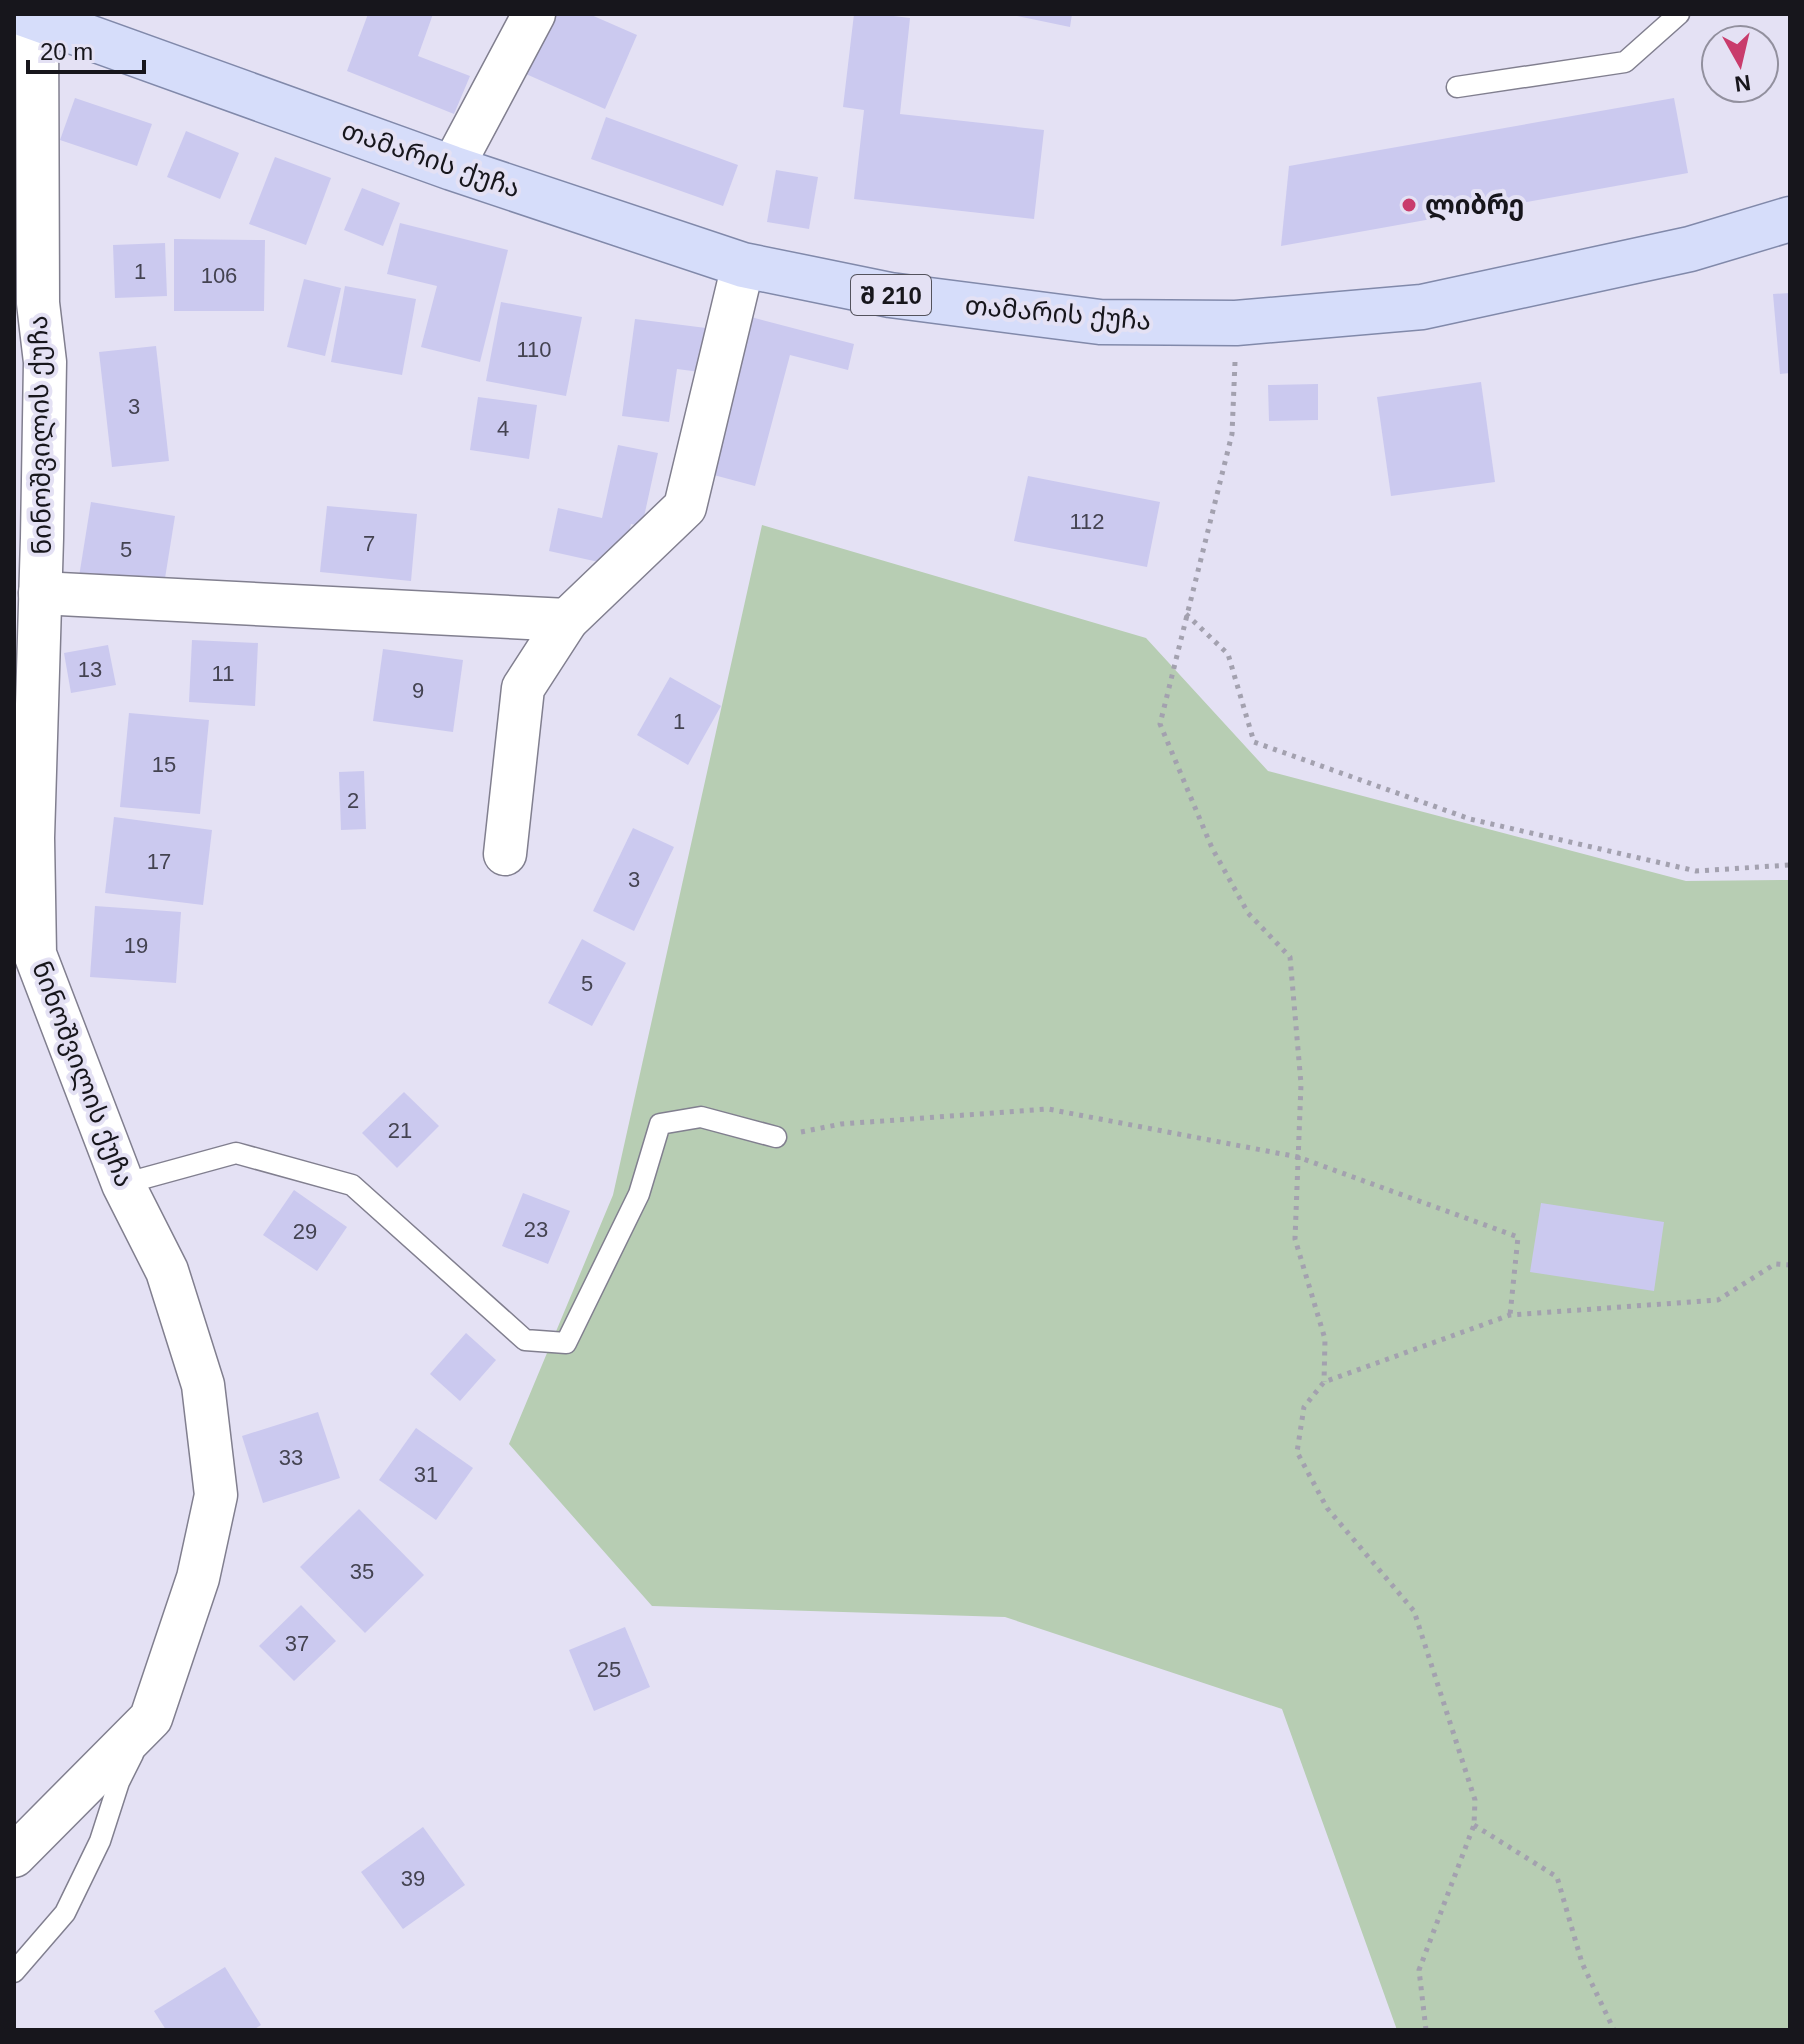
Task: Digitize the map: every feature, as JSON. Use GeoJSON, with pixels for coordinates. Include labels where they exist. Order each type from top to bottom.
{"type":"FeatureCollection","features":[{"type":"Feature","properties":{"kind":"main road","name":"თამარის ქუჩა"},"geometry":{"type":"LineString","coordinates":[[32,16],[452,168],[743,265],[890,295],[1100,322],[1236,323],[1422,307],[1690,249],[1790,219]]}},
{"type":"Feature","properties":{"kind":"street"},"geometry":{"type":"LineString","coordinates":[[452,168],[534,14]]}},
{"type":"Feature","properties":{"kind":"street","name":"ნინოშვილის ქუჩა"},"geometry":{"type":"LineString","coordinates":[[14,1856],[151,1718],[198,1578],[216,1495],[203,1385],[167,1271],[123,1184],[35,954],[33,838],[45,362],[38,303],[32,16]]}},
{"type":"Feature","properties":{"kind":"street"},"geometry":{"type":"LineString","coordinates":[[505,854],[523,688],[567,620],[685,507],[743,265]]}},
{"type":"Feature","properties":{"kind":"street"},"geometry":{"type":"LineString","coordinates":[[14,348],[38,303]]}},
{"type":"Feature","properties":{"kind":"street"},"geometry":{"type":"LineString","coordinates":[[40,593],[567,620]]}},
{"type":"Feature","properties":{"kind":"lane"},"geometry":{"type":"LineString","coordinates":[[1457,87],[1625,62],[1679,14]]}},
{"type":"Feature","properties":{"kind":"lane"},"geometry":{"type":"LineString","coordinates":[[123,1184],[236,1153],[352,1185],[525,1340],[566,1343],[639,1194],[660,1124],[701,1117],[776,1137]]}},
{"type":"Feature","properties":{"kind":"lane"},"geometry":{"type":"LineString","coordinates":[[14,1972],[65,1913],[100,1841],[119,1782],[151,1718]]}},
{"type":"Feature","properties":{"kind":"path"},"geometry":{"type":"LineString","coordinates":[[1236,323],[1232,434],[1160,724],[1212,848],[1248,913],[1290,957],[1301,1084],[1295,1239],[1325,1339],[1324,1382]]}},
{"type":"Feature","properties":{"kind":"path"},"geometry":{"type":"LineString","coordinates":[[1186,614],[1228,654],[1254,742],[1470,819],[1681,868],[1696,871],[1790,865]]}},
{"type":"Feature","properties":{"kind":"path"},"geometry":{"type":"LineString","coordinates":[[776,1137],[841,1124],[1048,1109],[1298,1157],[1518,1237],[1510,1315]]}},
{"type":"Feature","properties":{"kind":"path"},"geometry":{"type":"LineString","coordinates":[[1426,2030],[1419,1970],[1474,1825],[1475,1800],[1414,1611],[1327,1508],[1297,1452],[1304,1407],[1324,1382],[1510,1315],[1718,1300],[1775,1264],[1790,1265]]}},
{"type":"Feature","properties":{"kind":"path"},"geometry":{"type":"LineString","coordinates":[[1474,1825],[1557,1877],[1582,1963],[1614,2030]]}},
{"type":"Feature","properties":{"kind":"green space"},"geometry":{"type":"Polygon","coordinates":[[[762,525],[1146,638],[1268,771],[1686,881],[1790,880],[1790,2030],[1397,2030],[1282,1709],[1005,1617],[652,1606],[509,1444],[613,1195],[762,525]]]}},
{"type":"Feature","properties":{"kind":"building"},"geometry":{"type":"Polygon","coordinates":[[[368,14],[433,14],[418,56],[470,76],[454,114],[347,71],[368,14]]]}},
{"type":"Feature","properties":{"kind":"building"},"geometry":{"type":"Polygon","coordinates":[[[553,14],[589,14],[637,35],[605,109],[526,74],[553,14]]]}},
{"type":"Feature","properties":{"kind":"building"},"geometry":{"type":"Polygon","coordinates":[[[854,14],[910,18],[900,114],[1044,130],[1034,219],[854,199],[864,110],[843,107],[854,14]]]}},
{"type":"Feature","properties":{"kind":"building"},"geometry":{"type":"Polygon","coordinates":[[[1012,14],[1072,14],[1070,27],[1012,14]]]}},
{"type":"Feature","properties":{"kind":"building"},"geometry":{"type":"Polygon","coordinates":[[[75,98],[152,124],[137,166],[60,140],[75,98]]]}},
{"type":"Feature","properties":{"kind":"building"},"geometry":{"type":"Polygon","coordinates":[[[1674,98],[1688,173],[1281,246],[1289,166],[1674,98]]]}},
{"type":"Feature","properties":{"kind":"building"},"geometry":{"type":"Polygon","coordinates":[[[606,117],[738,165],[723,206],[591,159],[606,117]]]}},
{"type":"Feature","properties":{"kind":"building"},"geometry":{"type":"Polygon","coordinates":[[[186,131],[239,153],[220,199],[167,177],[186,131]]]}},
{"type":"Feature","properties":{"kind":"building"},"geometry":{"type":"Polygon","coordinates":[[[275,157],[331,178],[306,245],[249,224],[275,157]]]}},
{"type":"Feature","properties":{"kind":"building"},"geometry":{"type":"Polygon","coordinates":[[[776,170],[818,177],[809,229],[767,222],[776,170]]]}},
{"type":"Feature","properties":{"kind":"building"},"geometry":{"type":"Polygon","coordinates":[[[362,188],[400,203],[383,246],[344,230],[362,188]]]}},
{"type":"Feature","properties":{"kind":"building"},"geometry":{"type":"Polygon","coordinates":[[[400,223],[508,250],[480,362],[421,347],[437,286],[387,274],[400,223]]]}},
{"type":"Feature","properties":{"kind":"building"},"geometry":{"type":"Polygon","coordinates":[[[174,239],[265,240],[264,311],[174,311],[174,239]]]}},
{"type":"Feature","properties":{"kind":"building"},"geometry":{"type":"Polygon","coordinates":[[[165,243],[167,296],[115,298],[113,245],[165,243]]]}},
{"type":"Feature","properties":{"kind":"building"},"geometry":{"type":"Polygon","coordinates":[[[304,279],[341,288],[325,356],[287,347],[304,279]]]}},
{"type":"Feature","properties":{"kind":"building"},"geometry":{"type":"Polygon","coordinates":[[[345,286],[416,299],[402,375],[331,362],[345,286]]]}},
{"type":"Feature","properties":{"kind":"building"},"geometry":{"type":"Polygon","coordinates":[[[1790,293],[1790,373],[1780,374],[1773,294],[1790,293]]]}},
{"type":"Feature","properties":{"kind":"building"},"geometry":{"type":"Polygon","coordinates":[[[501,302],[582,317],[566,396],[486,381],[501,302]]]}},
{"type":"Feature","properties":{"kind":"building"},"geometry":{"type":"Polygon","coordinates":[[[751,317],[854,344],[848,370],[790,355],[755,486],[710,474],[751,317]]]}},
{"type":"Feature","properties":{"kind":"building"},"geometry":{"type":"Polygon","coordinates":[[[635,319],[706,328],[700,372],[677,369],[669,422],[622,416],[635,319]]]}},
{"type":"Feature","properties":{"kind":"building"},"geometry":{"type":"Polygon","coordinates":[[[156,346],[169,461],[112,467],[99,352],[156,346]]]}},
{"type":"Feature","properties":{"kind":"building"},"geometry":{"type":"Polygon","coordinates":[[[1481,382],[1495,482],[1391,496],[1377,397],[1481,382]]]}},
{"type":"Feature","properties":{"kind":"building"},"geometry":{"type":"Polygon","coordinates":[[[1318,384],[1318,420],[1269,421],[1268,385],[1318,384]]]}},
{"type":"Feature","properties":{"kind":"building"},"geometry":{"type":"Polygon","coordinates":[[[478,397],[537,405],[529,459],[470,450],[478,397]]]}},
{"type":"Feature","properties":{"kind":"building"},"geometry":{"type":"Polygon","coordinates":[[[618,445],[658,453],[642,526],[631,524],[621,567],[549,551],[558,508],[602,518],[618,445]]]}},
{"type":"Feature","properties":{"kind":"building"},"geometry":{"type":"Polygon","coordinates":[[[1028,476],[1160,502],[1147,567],[1014,541],[1028,476]]]}},
{"type":"Feature","properties":{"kind":"building"},"geometry":{"type":"Polygon","coordinates":[[[91,502],[175,516],[162,597],[78,583],[91,502]]]}},
{"type":"Feature","properties":{"kind":"building"},"geometry":{"type":"Polygon","coordinates":[[[327,506],[417,514],[411,581],[320,572],[327,506]]]}},
{"type":"Feature","properties":{"kind":"building"},"geometry":{"type":"Polygon","coordinates":[[[192,640],[258,643],[255,706],[189,702],[192,640]]]}},
{"type":"Feature","properties":{"kind":"building"},"geometry":{"type":"Polygon","coordinates":[[[108,645],[116,685],[71,693],[64,653],[108,645]]]}},
{"type":"Feature","properties":{"kind":"building"},"geometry":{"type":"Polygon","coordinates":[[[383,649],[463,660],[453,732],[373,721],[383,649]]]}},
{"type":"Feature","properties":{"kind":"building"},"geometry":{"type":"Polygon","coordinates":[[[670,677],[721,706],[688,765],[637,735],[670,677]]]}},
{"type":"Feature","properties":{"kind":"building"},"geometry":{"type":"Polygon","coordinates":[[[129,713],[209,720],[200,814],[120,807],[129,713]]]}},
{"type":"Feature","properties":{"kind":"building"},"geometry":{"type":"Polygon","coordinates":[[[364,771],[366,829],[341,830],[339,772],[364,771]]]}},
{"type":"Feature","properties":{"kind":"building"},"geometry":{"type":"Polygon","coordinates":[[[114,817],[212,830],[203,905],[105,893],[114,817]]]}},
{"type":"Feature","properties":{"kind":"building"},"geometry":{"type":"Polygon","coordinates":[[[633,828],[674,847],[634,931],[593,911],[633,828]]]}},
{"type":"Feature","properties":{"kind":"building"},"geometry":{"type":"Polygon","coordinates":[[[95,906],[181,912],[176,983],[90,977],[95,906]]]}},
{"type":"Feature","properties":{"kind":"building"},"geometry":{"type":"Polygon","coordinates":[[[582,939],[626,963],[592,1026],[548,1003],[582,939]]]}},
{"type":"Feature","properties":{"kind":"building"},"geometry":{"type":"Polygon","coordinates":[[[404,1092],[439,1126],[397,1168],[362,1133],[404,1092]]]}},
{"type":"Feature","properties":{"kind":"building"},"geometry":{"type":"Polygon","coordinates":[[[294,1190],[347,1227],[317,1271],[263,1235],[294,1190]]]}},
{"type":"Feature","properties":{"kind":"building"},"geometry":{"type":"Polygon","coordinates":[[[523,1193],[570,1211],[548,1264],[502,1246],[523,1193]]]}},
{"type":"Feature","properties":{"kind":"building"},"geometry":{"type":"Polygon","coordinates":[[[1541,1203],[1664,1222],[1654,1291],[1530,1272],[1541,1203]]]}},
{"type":"Feature","properties":{"kind":"building"},"geometry":{"type":"Polygon","coordinates":[[[466,1333],[496,1360],[460,1401],[430,1374],[466,1333]]]}},
{"type":"Feature","properties":{"kind":"building"},"geometry":{"type":"Polygon","coordinates":[[[318,1412],[340,1478],[263,1503],[242,1436],[318,1412]]]}},
{"type":"Feature","properties":{"kind":"building"},"geometry":{"type":"Polygon","coordinates":[[[416,1428],[473,1468],[436,1520],[379,1480],[416,1428]]]}},
{"type":"Feature","properties":{"kind":"building"},"geometry":{"type":"Polygon","coordinates":[[[359,1509],[424,1575],[365,1633],[300,1567],[359,1509]]]}},
{"type":"Feature","properties":{"kind":"building"},"geometry":{"type":"Polygon","coordinates":[[[301,1605],[336,1641],[294,1681],[259,1646],[301,1605]]]}},
{"type":"Feature","properties":{"kind":"building"},"geometry":{"type":"Polygon","coordinates":[[[625,1627],[650,1687],[594,1711],[569,1650],[625,1627]]]}},
{"type":"Feature","properties":{"kind":"building"},"geometry":{"type":"Polygon","coordinates":[[[423,1827],[465,1885],[403,1929],[361,1872],[423,1827]]]}},
{"type":"Feature","properties":{"kind":"building"},"geometry":{"type":"Polygon","coordinates":[[[225,1967],[261,2025],[253,2030],[166,2030],[154,2011],[225,1967]]]}},
{"type":"Feature","properties":{"kind":"place","name":"ლიბრე"},"geometry":{"type":"Point","coordinates":[1409,205]}}]}
